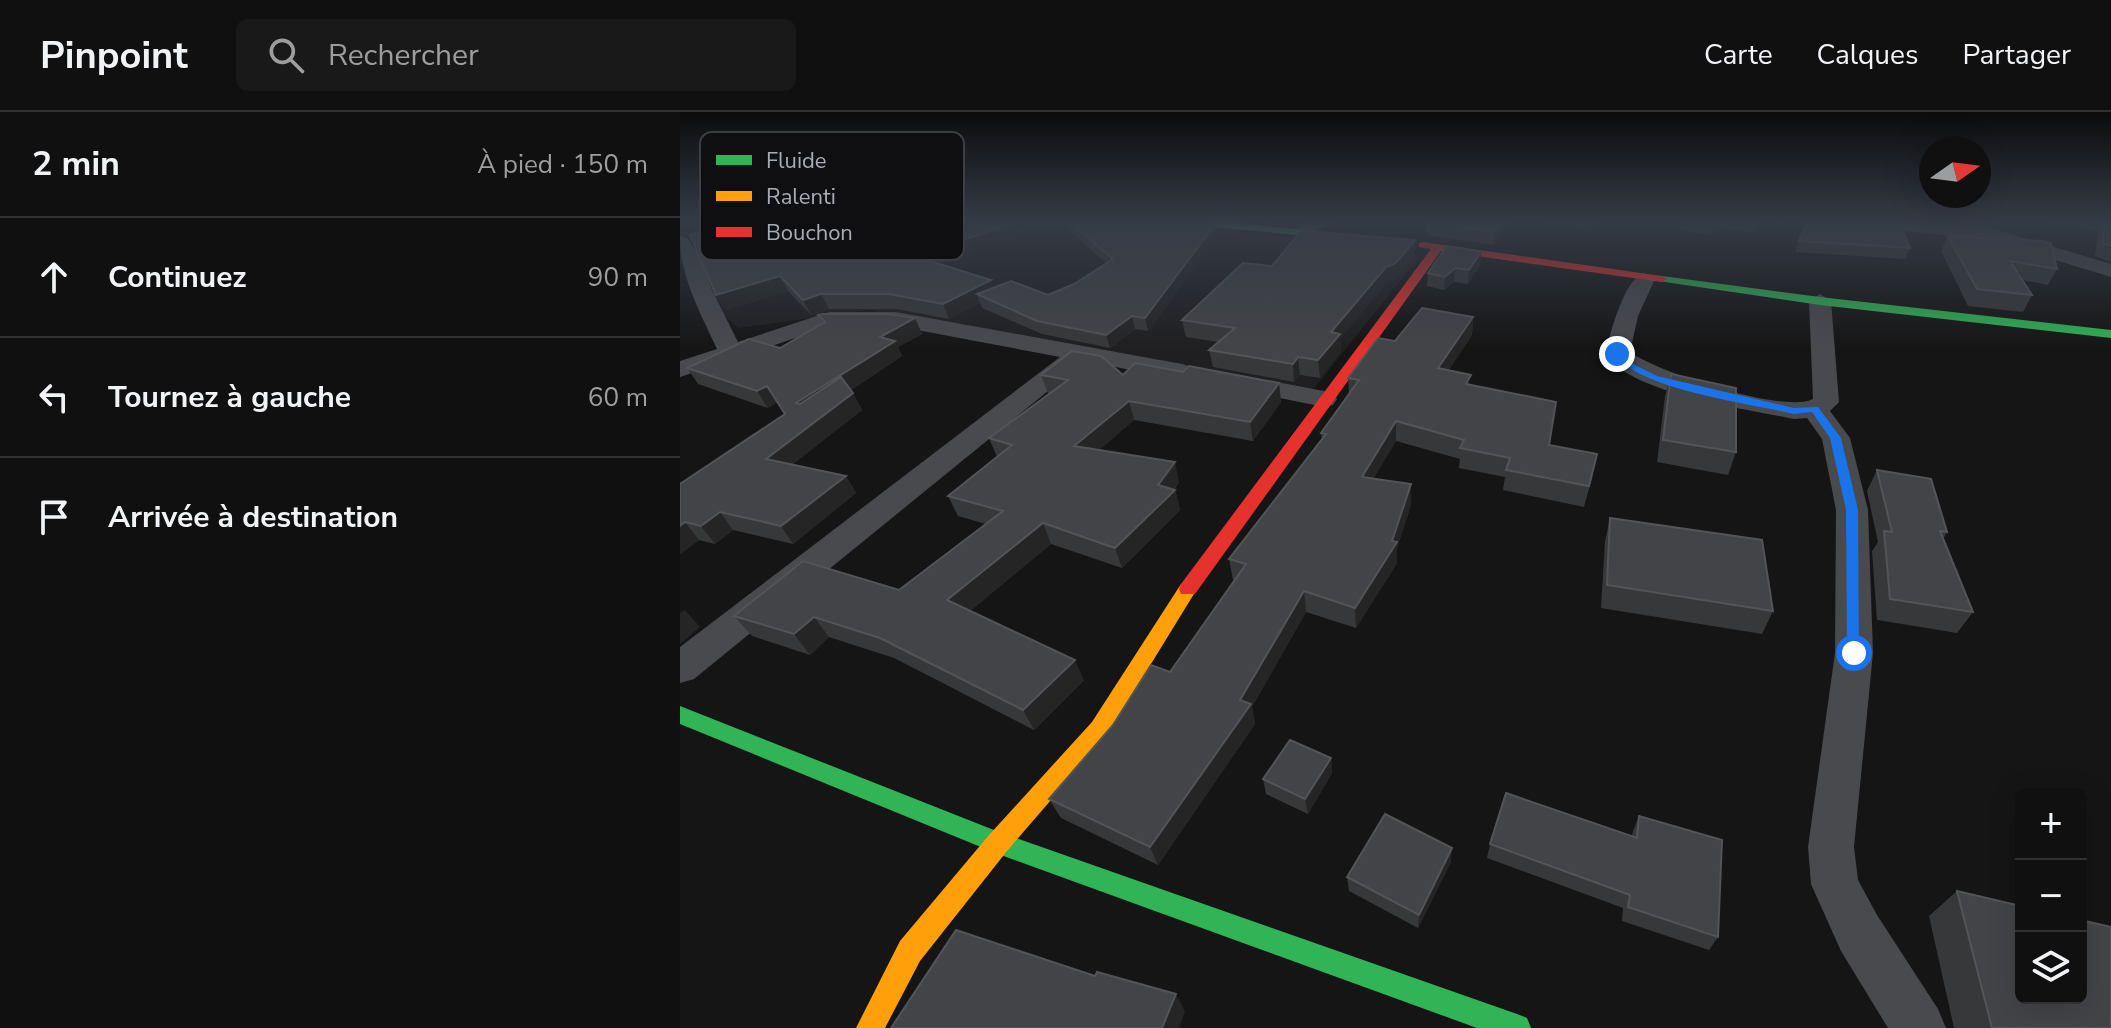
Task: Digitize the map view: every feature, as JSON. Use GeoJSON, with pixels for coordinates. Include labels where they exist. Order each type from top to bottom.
{"type":"FeatureCollection","features":[{"type":"Feature","properties":{"kind":"street"},"geometry":{"type":"LineString","coordinates":[[692,264],[730,351]]}},
{"type":"Feature","properties":{"kind":"street"},"geometry":{"type":"LineString","coordinates":[[870,1028],[910,951],[998,843],[1100,728],[1200,571],[1425,264]]}},
{"type":"Feature","properties":{"kind":"street"},"geometry":{"type":"LineString","coordinates":[[1546,264],[1820,301],[2111,334]]}},
{"type":"Feature","properties":{"kind":"street"},"geometry":{"type":"LineString","coordinates":[[2087,264],[2111,271]]}},
{"type":"Feature","properties":{"kind":"street"},"geometry":{"type":"LineString","coordinates":[[1644,279],[1627,316],[1617,354],[1629,366],[1653,378],[1794,411],[1814,409],[1826,402],[1820,301]]}},
{"type":"Feature","properties":{"kind":"street"},"geometry":{"type":"LineString","coordinates":[[680,369],[829,319],[861,317],[896,319],[1324,399]]}},
{"type":"Feature","properties":{"kind":"street"},"geometry":{"type":"LineString","coordinates":[[680,668],[1080,352]]}},
{"type":"Feature","properties":{"kind":"street"},"geometry":{"type":"LineString","coordinates":[[1814,409],[1836,438],[1852,510],[1854,653],[1831,847],[1835,884],[1859,933],[1919,1028]]}},
{"type":"Feature","properties":{"kind":"street"},"geometry":{"type":"LineString","coordinates":[[680,715],[998,843],[1517,1028]]}},
{"type":"Feature","properties":{"kind":"shaded area"},"geometry":{"type":"Polygon","coordinates":[[[701,264],[1414,264],[1312,391],[869,310],[738,328],[707,299],[701,264]]]}},
{"type":"Feature","properties":{"kind":"building"},"geometry":{"type":"Polygon","coordinates":[[[702,264],[939,264],[991,280],[943,304],[889,294],[821,294],[803,300],[780,276],[716,295],[702,264]]]}},
{"type":"Feature","properties":{"kind":"building"},"geometry":{"type":"Polygon","coordinates":[[[1106,264],[1186,264],[1145,318],[1132,316],[1106,335],[1037,321],[977,294],[1011,281],[1048,295],[1074,284],[1106,264]]]}},
{"type":"Feature","properties":{"kind":"building"},"geometry":{"type":"Polygon","coordinates":[[[1242,264],[1394,264],[1386,267],[1331,332],[1340,334],[1318,360],[1298,357],[1293,364],[1209,350],[1235,328],[1182,320],[1242,264]]]}},
{"type":"Feature","properties":{"kind":"building"},"geometry":{"type":"Polygon","coordinates":[[[1435,264],[1473,264],[1469,270],[1455,268],[1445,277],[1428,273],[1435,264]]]}},
{"type":"Feature","properties":{"kind":"building"},"geometry":{"type":"Polygon","coordinates":[[[1963,264],[2012,264],[2032,295],[1977,289],[1963,264]]]}},
{"type":"Feature","properties":{"kind":"building"},"geometry":{"type":"Polygon","coordinates":[[[2026,264],[2056,264],[2057,269],[2026,264]]]}},
{"type":"Feature","properties":{"kind":"building"},"geometry":{"type":"Polygon","coordinates":[[[1422,308],[1473,317],[1438,368],[1471,375],[1466,384],[1556,402],[1549,445],[1597,454],[1589,486],[1506,470],[1510,458],[1460,448],[1464,440],[1396,421],[1362,477],[1411,484],[1392,541],[1397,542],[1355,608],[1304,591],[1240,700],[1251,704],[1150,847],[1049,799],[1113,725],[1151,665],[1170,672],[1246,564],[1229,559],[1326,434],[1321,433],[1359,380],[1348,378],[1378,338],[1395,341],[1422,308]]]}},
{"type":"Feature","properties":{"kind":"building"},"geometry":{"type":"Polygon","coordinates":[[[888,314],[915,318],[880,337],[895,341],[796,403],[800,404],[841,377],[853,393],[766,459],[846,476],[781,526],[720,512],[701,526],[685,522],[680,526],[680,484],[785,414],[767,386],[757,391],[687,368],[749,339],[780,348],[825,322],[818,315],[888,314]]]}},
{"type":"Feature","properties":{"kind":"building"},"geometry":{"type":"Polygon","coordinates":[[[1072,351],[1101,356],[1123,375],[1135,363],[1183,372],[1189,366],[1279,383],[1250,422],[1129,401],[1074,446],[1175,462],[1158,485],[1175,490],[1115,548],[1043,523],[947,600],[1075,660],[1023,710],[880,638],[814,617],[794,634],[734,616],[803,561],[899,590],[1003,511],[948,496],[1012,445],[989,438],[1068,380],[1041,375],[1072,351]]]}},
{"type":"Feature","properties":{"kind":"building"},"geometry":{"type":"Polygon","coordinates":[[[1671,374],[1736,388],[1736,452],[1663,440],[1671,374]]]}},
{"type":"Feature","properties":{"kind":"building"},"geometry":{"type":"Polygon","coordinates":[[[1877,470],[1931,479],[1947,532],[1940,531],[1973,612],[1890,599],[1884,531],[1892,532],[1877,470]]]}},
{"type":"Feature","properties":{"kind":"building"},"geometry":{"type":"Polygon","coordinates":[[[1610,518],[1762,540],[1773,611],[1607,585],[1610,518]]]}},
{"type":"Feature","properties":{"kind":"building"},"geometry":{"type":"Polygon","coordinates":[[[1290,740],[1331,758],[1305,799],[1263,779],[1290,740]]]}},
{"type":"Feature","properties":{"kind":"building"},"geometry":{"type":"Polygon","coordinates":[[[1506,793],[1637,838],[1639,816],[1722,840],[1718,937],[1628,907],[1630,895],[1490,844],[1506,793]]]}},
{"type":"Feature","properties":{"kind":"building"},"geometry":{"type":"Polygon","coordinates":[[[1385,814],[1452,848],[1419,915],[1347,877],[1385,814]]]}},
{"type":"Feature","properties":{"kind":"building"},"geometry":{"type":"Polygon","coordinates":[[[1957,891],[2015,905],[2015,1004],[2087,1004],[2087,921],[2111,927],[2111,1028],[1992,1028],[1957,891]]]}},
{"type":"Feature","properties":{"kind":"building"},"geometry":{"type":"Polygon","coordinates":[[[956,930],[1095,976],[1097,972],[1176,994],[1162,1028],[891,1028],[956,930]]]}},
{"type":"Feature","properties":{"kind":"traffic: fast"},"geometry":{"type":"LineString","coordinates":[[1662,279],[1820,301],[2111,334]]}},
{"type":"Feature","properties":{"kind":"traffic: fast"},"geometry":{"type":"LineString","coordinates":[[680,715],[998,843],[1517,1028]]}},
{"type":"Feature","properties":{"kind":"traffic: slow"},"geometry":{"type":"LineString","coordinates":[[870,1028],[910,951],[998,843],[1100,728],[1188,589]]}},
{"type":"Feature","properties":{"kind":"traffic: jam"},"geometry":{"type":"LineString","coordinates":[[1188,589],[1426,264]]}},
{"type":"Feature","properties":{"kind":"traffic: jam"},"geometry":{"type":"LineString","coordinates":[[1555,264],[1662,279]]}},
{"type":"Feature","properties":{"kind":"route"},"geometry":{"type":"LineString","coordinates":[[1617,354],[1629,366],[1653,378],[1794,411],[1814,409],[1836,438],[1852,510],[1854,653]]}}]}
